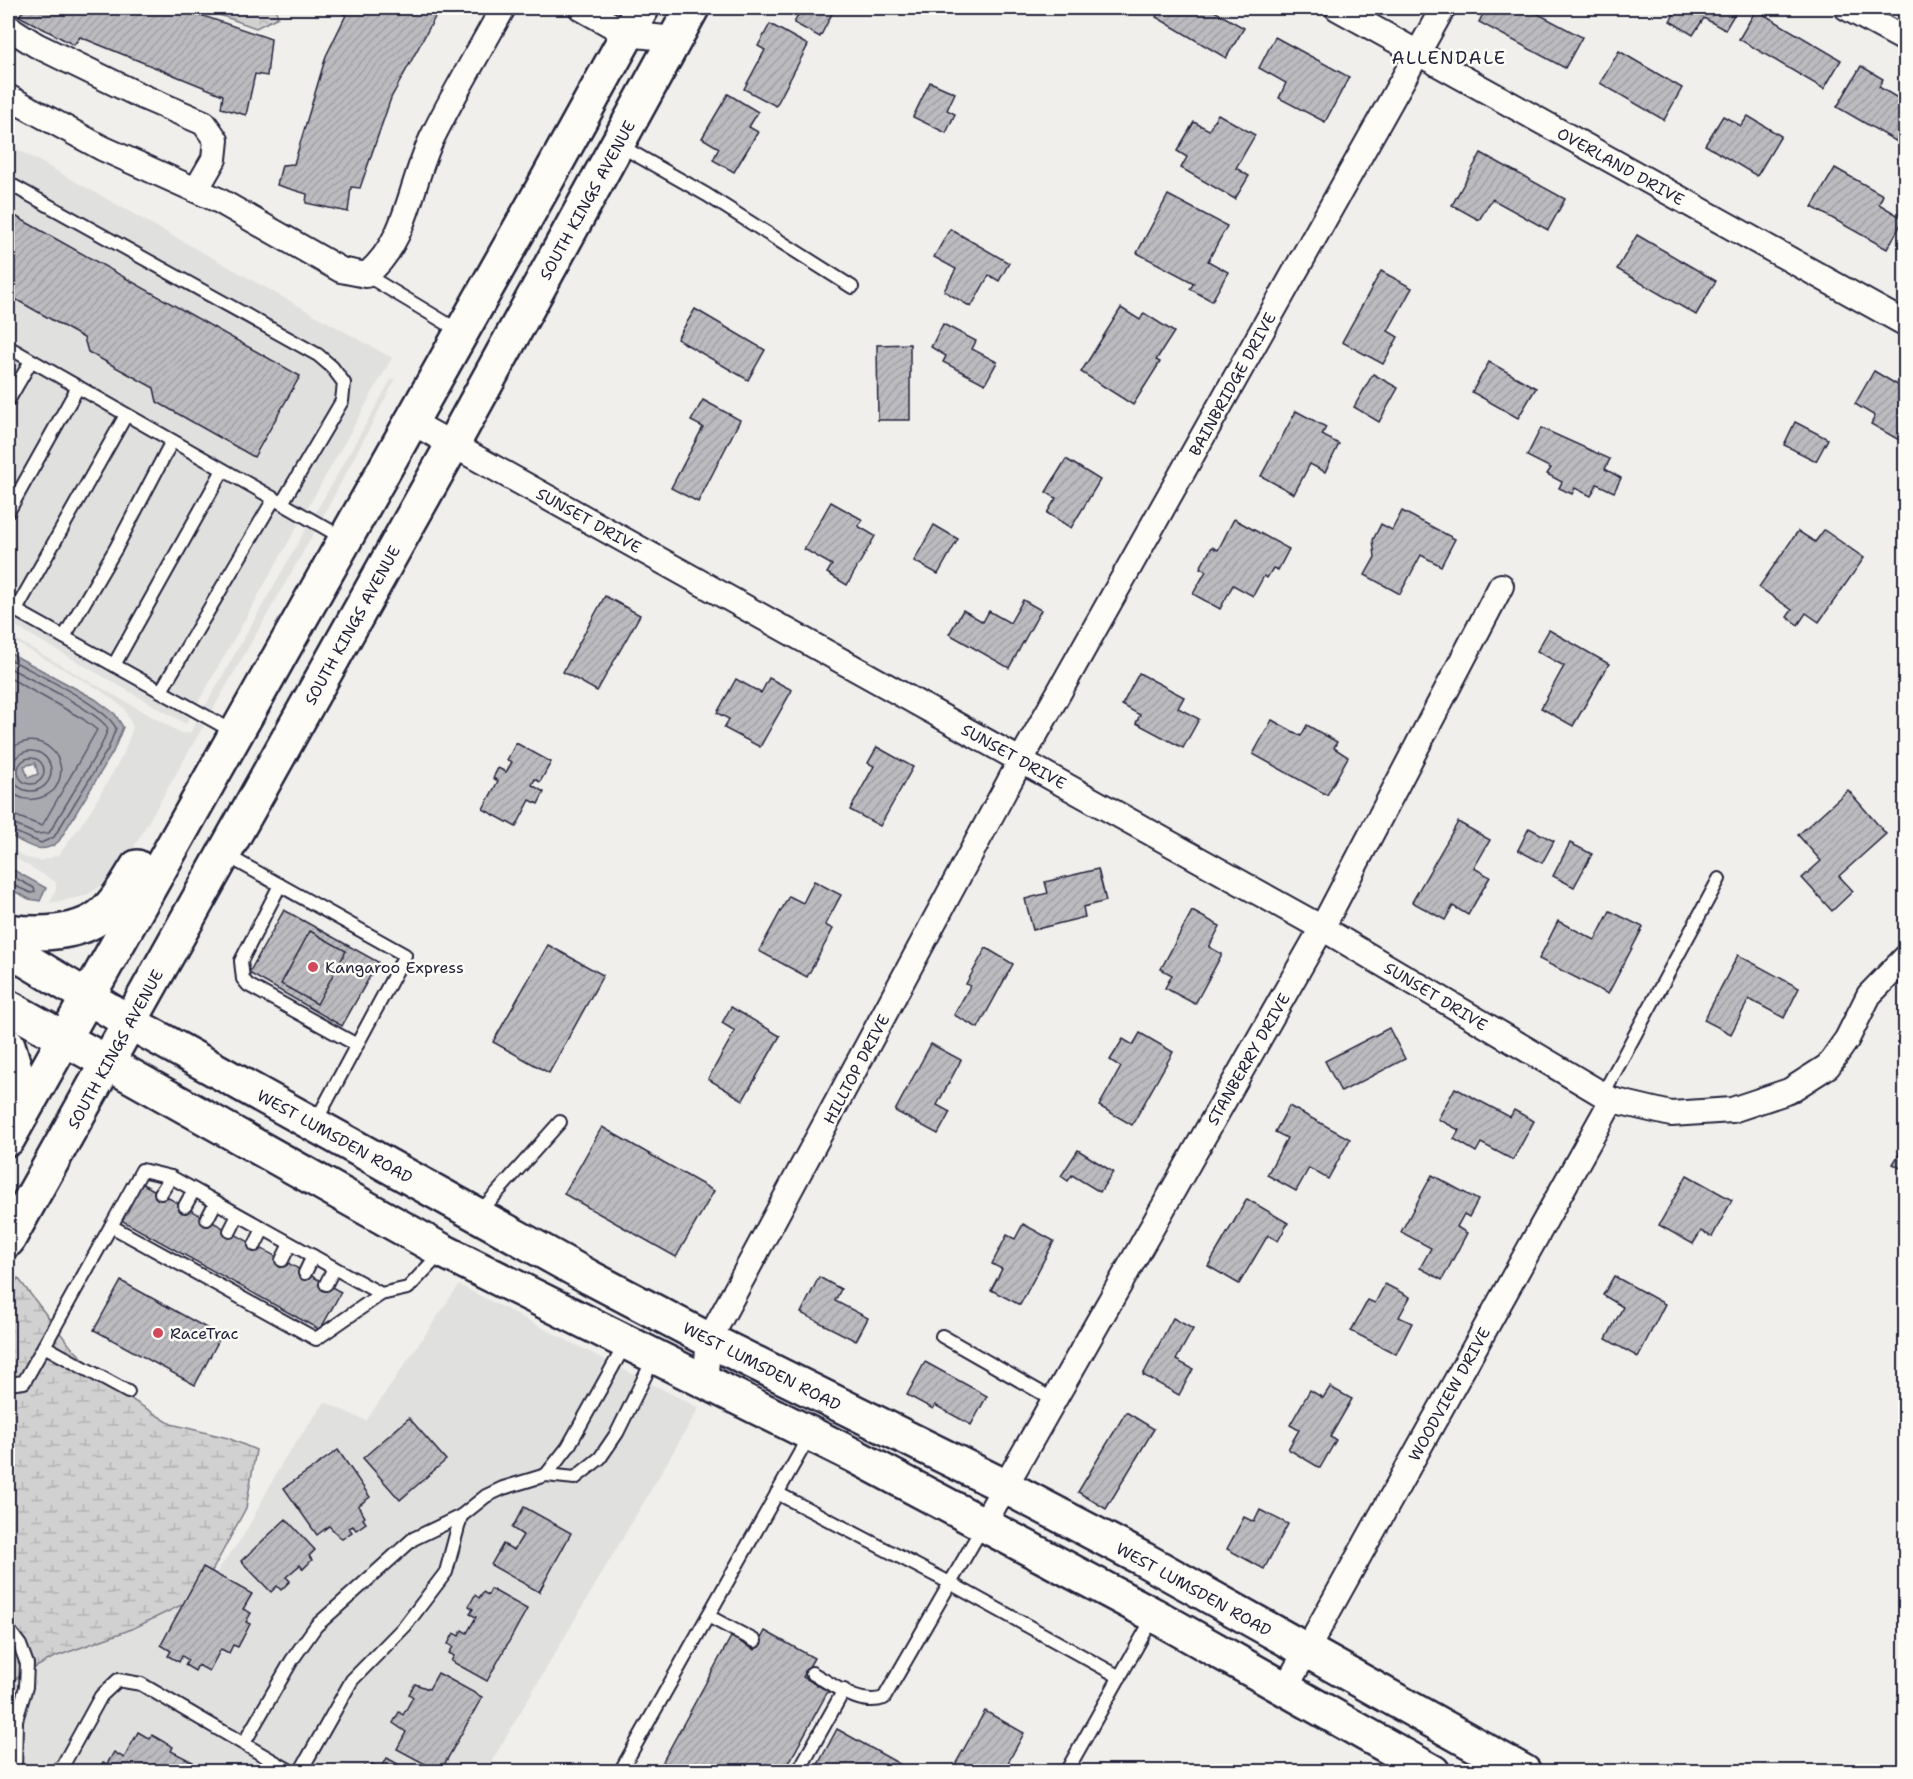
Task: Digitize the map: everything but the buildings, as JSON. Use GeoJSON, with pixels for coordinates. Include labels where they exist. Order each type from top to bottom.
{"type":"FeatureCollection","features":[{"type":"Feature","properties":{"kind":"main road","name":"SOUTH KINGS AVENUE"},"geometry":{"type":"LineString","coordinates":[[8,1240],[453,444],[692,8]]}},
{"type":"Feature","properties":{"kind":"main road"},"geometry":{"type":"LineString","coordinates":[[11,1132],[637,15]]}},
{"type":"Feature","properties":{"kind":"main road"},"geometry":{"type":"LineString","coordinates":[[8,931],[34,933],[63,930],[85,924],[103,915],[120,896],[201,754],[235,733]]}},
{"type":"Feature","properties":{"kind":"main road","name":"WEST LUMSDEN ROAD"},"geometry":{"type":"LineString","coordinates":[[8,949],[86,998],[478,1215],[709,1340],[1006,1487],[1524,1772]]}},
{"type":"Feature","properties":{"kind":"main road"},"geometry":{"type":"LineString","coordinates":[[8,1007],[63,1040],[443,1251],[811,1434],[1154,1615],[1433,1772]]}},
{"type":"Feature","properties":{"kind":"main road"},"geometry":{"type":"LineString","coordinates":[[8,1045],[19,1091],[11,1132]]}},
{"type":"Feature","properties":{"kind":"street"},"geometry":{"type":"LineString","coordinates":[[8,97],[102,148],[218,200],[341,270],[366,275],[381,263],[412,201],[431,139],[503,8]]}},
{"type":"Feature","properties":{"kind":"street"},"geometry":{"type":"LineString","coordinates":[[581,8],[637,15],[674,39]]}},
{"type":"Feature","properties":{"kind":"street","name":"OVERLAND DRIVE"},"geometry":{"type":"LineString","coordinates":[[1337,8],[1905,324]]}},
{"type":"Feature","properties":{"kind":"street","name":"BAINBRIDGE DRIVE"},"geometry":{"type":"LineString","coordinates":[[1021,760],[1443,8]]}},
{"type":"Feature","properties":{"kind":"street"},"geometry":{"type":"LineString","coordinates":[[1847,8],[1905,40]]}},
{"type":"Feature","properties":{"kind":"street"},"geometry":{"type":"LineString","coordinates":[[8,27],[36,45],[120,86],[204,123],[216,140],[214,159],[195,190]]}},
{"type":"Feature","properties":{"kind":"street","name":"SUNSET DRIVE"},"geometry":{"type":"LineString","coordinates":[[411,420],[1322,928],[1607,1097],[1671,1114],[1732,1110],[1789,1091],[1828,1066],[1847,1039],[1869,994],[1905,957]]}},
{"type":"Feature","properties":{"kind":"street","name":"STANBERRY DRIVE"},"geometry":{"type":"LineString","coordinates":[[983,1525],[1322,928],[1501,586]]}},
{"type":"Feature","properties":{"kind":"street","name":"HILLTOP DRIVE"},"geometry":{"type":"LineString","coordinates":[[705,1381],[709,1340],[1021,760]]}},
{"type":"Feature","properties":{"kind":"street","name":"WOODVIEW DRIVE"},"geometry":{"type":"LineString","coordinates":[[1285,1689],[1607,1097]]}},
{"type":"Feature","properties":{"kind":"lane"},"geometry":{"type":"LineString","coordinates":[[618,145],[707,195],[852,287]]}},
{"type":"Feature","properties":{"kind":"lane"},"geometry":{"type":"LineString","coordinates":[[8,183],[312,352],[332,367],[344,383],[342,401],[161,691]]}},
{"type":"Feature","properties":{"kind":"lane"},"geometry":{"type":"LineString","coordinates":[[366,275],[461,332]]}},
{"type":"Feature","properties":{"kind":"lane"},"geometry":{"type":"LineString","coordinates":[[8,347],[344,538]]}},
{"type":"Feature","properties":{"kind":"lane"},"geometry":{"type":"LineString","coordinates":[[8,401],[32,361]]}},
{"type":"Feature","properties":{"kind":"lane"},"geometry":{"type":"LineString","coordinates":[[8,512],[78,387]]}},
{"type":"Feature","properties":{"kind":"lane"},"geometry":{"type":"LineString","coordinates":[[126,415],[12,608],[235,733]]}},
{"type":"Feature","properties":{"kind":"lane"},"geometry":{"type":"LineString","coordinates":[[64,637],[116,548],[172,441]]}},
{"type":"Feature","properties":{"kind":"lane"},"geometry":{"type":"LineString","coordinates":[[114,665],[223,470]]}},
{"type":"Feature","properties":{"kind":"lane"},"geometry":{"type":"LineString","coordinates":[[223,854],[405,955],[314,1124]]}},
{"type":"Feature","properties":{"kind":"lane"},"geometry":{"type":"LineString","coordinates":[[1607,1097],[1719,879]]}},
{"type":"Feature","properties":{"kind":"lane"},"geometry":{"type":"LineString","coordinates":[[280,885],[241,961],[243,979],[248,985],[357,1045]]}},
{"type":"Feature","properties":{"kind":"lane"},"geometry":{"type":"LineString","coordinates":[[478,1215],[511,1181],[560,1122]]}},
{"type":"Feature","properties":{"kind":"lane"},"geometry":{"type":"LineString","coordinates":[[8,1384],[24,1382],[142,1170],[171,1177],[381,1294]]}},
{"type":"Feature","properties":{"kind":"lane"},"geometry":{"type":"LineString","coordinates":[[161,1193],[171,1177]]}},
{"type":"Feature","properties":{"kind":"lane"},"geometry":{"type":"LineString","coordinates":[[185,1206],[194,1190]]}},
{"type":"Feature","properties":{"kind":"lane"},"geometry":{"type":"LineString","coordinates":[[207,1219],[216,1202]]}},
{"type":"Feature","properties":{"kind":"lane"},"geometry":{"type":"LineString","coordinates":[[230,1231],[238,1215]]}},
{"type":"Feature","properties":{"kind":"lane"},"geometry":{"type":"LineString","coordinates":[[111,1226],[138,1235],[208,1273],[305,1327],[316,1339],[381,1294],[408,1288],[443,1251]]}},
{"type":"Feature","properties":{"kind":"lane"},"geometry":{"type":"LineString","coordinates":[[255,1245],[263,1229]]}},
{"type":"Feature","properties":{"kind":"lane"},"geometry":{"type":"LineString","coordinates":[[282,1260],[290,1244]]}},
{"type":"Feature","properties":{"kind":"lane"},"geometry":{"type":"LineString","coordinates":[[305,1273],[313,1256]]}},
{"type":"Feature","properties":{"kind":"lane"},"geometry":{"type":"LineString","coordinates":[[326,1284],[334,1268]]}},
{"type":"Feature","properties":{"kind":"lane"},"geometry":{"type":"LineString","coordinates":[[942,1336],[1054,1400]]}},
{"type":"Feature","properties":{"kind":"lane"},"geometry":{"type":"LineString","coordinates":[[44,1346],[128,1392]]}},
{"type":"Feature","properties":{"kind":"lane"},"geometry":{"type":"LineString","coordinates":[[546,1475],[640,1350]]}},
{"type":"Feature","properties":{"kind":"lane"},"geometry":{"type":"LineString","coordinates":[[244,1743],[292,1660],[316,1626],[413,1539],[461,1516],[486,1496],[503,1488],[546,1475],[574,1478],[600,1458],[617,1433],[640,1350]]}},
{"type":"Feature","properties":{"kind":"lane"},"geometry":{"type":"LineString","coordinates":[[620,1772],[811,1434]]}},
{"type":"Feature","properties":{"kind":"lane"},"geometry":{"type":"LineString","coordinates":[[777,1493],[950,1583],[1119,1677]]}},
{"type":"Feature","properties":{"kind":"lane"},"geometry":{"type":"LineString","coordinates":[[300,1772],[352,1680],[405,1626],[446,1572],[461,1516]]}},
{"type":"Feature","properties":{"kind":"lane"},"geometry":{"type":"LineString","coordinates":[[812,1673],[872,1702],[884,1698],[983,1525]]}},
{"type":"Feature","properties":{"kind":"lane"},"geometry":{"type":"LineString","coordinates":[[1066,1772],[1154,1615]]}},
{"type":"Feature","properties":{"kind":"lane"},"geometry":{"type":"LineString","coordinates":[[708,1616],[755,1641]]}},
{"type":"Feature","properties":{"kind":"lane"},"geometry":{"type":"LineString","coordinates":[[8,1629],[20,1645],[27,1664],[26,1687],[16,1720],[15,1772]]}},
{"type":"Feature","properties":{"kind":"lane"},"geometry":{"type":"LineString","coordinates":[[56,1772],[63,1765],[101,1696],[118,1680],[141,1684],[292,1772]]}},
{"type":"Feature","properties":{"kind":"lane"},"geometry":{"type":"LineString","coordinates":[[798,1772],[844,1690]]}},
{"type":"Feature","properties":{"kind":"lane"},"geometry":{"type":"LineString","coordinates":[[8,1707],[16,1720]]}},
{"type":"Feature","properties":{"kind":"shaded area"},"geometry":{"type":"Polygon","coordinates":[[[8,144],[392,358],[186,724],[8,622],[8,144]]]}},
{"type":"Feature","properties":{"kind":"shaded area"},"geometry":{"type":"Polygon","coordinates":[[[392,378],[395,380],[318,526],[118,875],[85,896],[50,903],[56,889],[56,882],[8,854],[8,847],[24,857],[40,861],[59,855],[88,815],[123,755],[133,727],[124,708],[100,690],[8,638],[8,635],[181,733],[190,733],[392,378]]]}},
{"type":"Feature","properties":{"kind":"shaded area"},"geometry":{"type":"Polygon","coordinates":[[[459,1285],[699,1408],[486,1771],[8,1771],[8,1683],[52,1658],[132,1629],[198,1597],[244,1535],[284,1459],[325,1402],[366,1421],[459,1285]]]}},
{"type":"Feature","properties":{"kind":"green space"},"geometry":{"type":"Polygon","coordinates":[[[200,8],[275,8],[278,17],[256,28],[200,8]]]}},
{"type":"Feature","properties":{"kind":"green space"},"geometry":{"type":"Polygon","coordinates":[[[18,1278],[71,1347],[121,1393],[171,1424],[228,1438],[256,1450],[246,1508],[198,1597],[132,1629],[52,1658],[8,1683],[8,1297],[18,1278]]]}},
{"type":"Feature","properties":{"kind":"water"},"geometry":{"type":"Polygon","coordinates":[[[8,652],[95,699],[115,714],[123,727],[113,752],[59,841],[53,846],[40,848],[27,845],[8,834],[8,652]],[[35,763],[24,766],[28,778],[38,774],[35,763]]]}},
{"type":"Feature","properties":{"kind":"water"},"geometry":{"type":"Polygon","coordinates":[[[8,867],[46,888],[40,901],[29,899],[8,888],[8,867]]]}},
{"type":"Feature","properties":{"kind":"place","name":"Kangaroo Express"},"geometry":{"type":"Point","coordinates":[313,967]}},
{"type":"Feature","properties":{"kind":"place","name":"RaceTrac"},"geometry":{"type":"Point","coordinates":[158,1333]}},
{"type":"Feature","properties":{"kind":"district","name":"ALLENDALE"},"geometry":{"type":"Point","coordinates":[1449,58]}}]}
